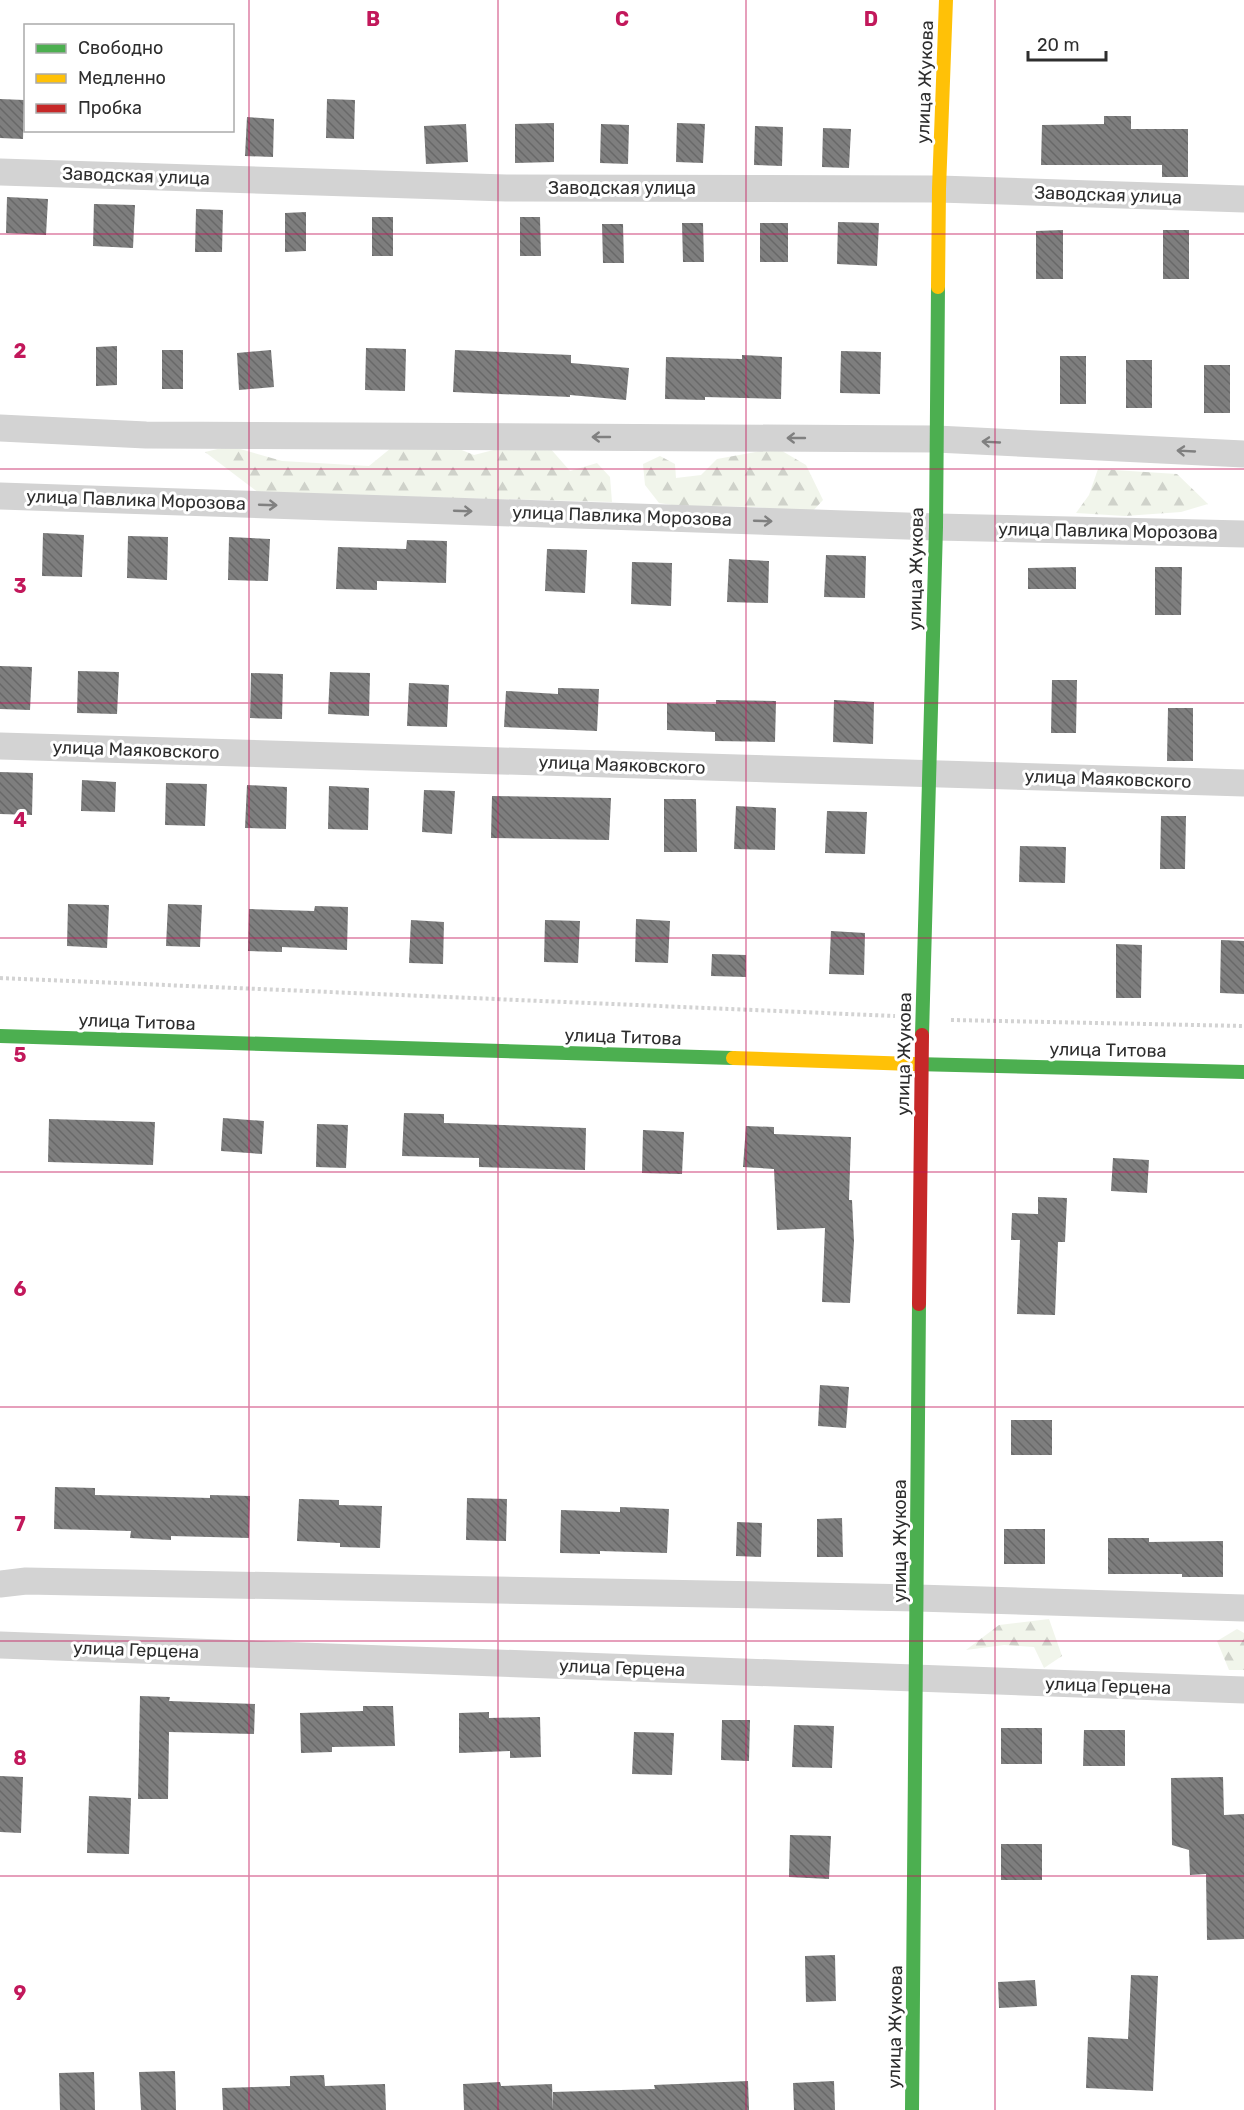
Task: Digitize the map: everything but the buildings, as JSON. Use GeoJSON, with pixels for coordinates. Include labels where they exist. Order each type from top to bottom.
{"type":"FeatureCollection","features":[{"type":"Feature","properties":{"kind":"street","name":"улица Жукова"},"geometry":{"type":"LineString","coordinates":[[912,2110],[921,1064],[936,527],[939,189],[946,0]]}},
{"type":"Feature","properties":{"kind":"street","name":"Заводская улица"},"geometry":{"type":"LineString","coordinates":[[0,172],[506,188],[939,189],[1244,199]]}},
{"type":"Feature","properties":{"kind":"street"},"geometry":{"type":"LineString","coordinates":[[0,428],[146,435],[936,439],[1244,454]]}},
{"type":"Feature","properties":{"kind":"street","name":"улица Павлика Морозова"},"geometry":{"type":"LineString","coordinates":[[0,496],[936,527],[1244,534]]}},
{"type":"Feature","properties":{"kind":"street","name":"улица Маяковского"},"geometry":{"type":"LineString","coordinates":[[0,746],[1244,783]]}},
{"type":"Feature","properties":{"kind":"street","name":"улица Титова"},"geometry":{"type":"LineString","coordinates":[[0,1036],[1244,1072]]}},
{"type":"Feature","properties":{"kind":"street"},"geometry":{"type":"LineString","coordinates":[[0,1584],[38,1581],[917,1598],[1244,1608]]}},
{"type":"Feature","properties":{"kind":"street","name":"улица Герцена"},"geometry":{"type":"LineString","coordinates":[[0,1645],[1244,1690]]}},
{"type":"Feature","properties":{"kind":"path"},"geometry":{"type":"LineString","coordinates":[[0,978],[838,1012],[969,1021],[1244,1026]]}},
{"type":"Feature","properties":{"kind":"green space"},"geometry":{"type":"Polygon","coordinates":[[[447,444],[474,455],[509,446],[549,447],[570,471],[597,463],[610,477],[612,502],[259,493],[205,452],[230,446],[282,461],[369,466],[391,448],[447,444]]]}},
{"type":"Feature","properties":{"kind":"green space"},"geometry":{"type":"Polygon","coordinates":[[[777,448],[806,465],[823,500],[811,513],[756,507],[678,506],[659,503],[645,485],[643,464],[660,456],[675,464],[676,478],[701,475],[717,459],[777,448]]]}},
{"type":"Feature","properties":{"kind":"green space"},"geometry":{"type":"Polygon","coordinates":[[[1098,469],[1177,474],[1208,504],[1181,512],[1125,516],[1076,513],[1089,495],[1098,469]]]}},
{"type":"Feature","properties":{"kind":"green space"},"geometry":{"type":"Polygon","coordinates":[[[1049,1619],[1062,1656],[1044,1668],[1034,1647],[1004,1645],[966,1650],[999,1625],[1049,1619]]]}},
{"type":"Feature","properties":{"kind":"green space"},"geometry":{"type":"Polygon","coordinates":[[[1237,1629],[1244,1633],[1244,1670],[1229,1670],[1217,1641],[1237,1629]]]}},
{"type":"Feature","properties":{"kind":"traffic: fast"},"geometry":{"type":"LineString","coordinates":[[922,1035],[936,527],[938,287]]}},
{"type":"Feature","properties":{"kind":"traffic: fast"},"geometry":{"type":"LineString","coordinates":[[0,1036],[733,1058]]}},
{"type":"Feature","properties":{"kind":"traffic: fast"},"geometry":{"type":"LineString","coordinates":[[914,1064],[1244,1072]]}},
{"type":"Feature","properties":{"kind":"traffic: fast"},"geometry":{"type":"LineString","coordinates":[[912,2110],[919,1304]]}},
{"type":"Feature","properties":{"kind":"traffic: slow"},"geometry":{"type":"LineString","coordinates":[[938,287],[946,0]]}},
{"type":"Feature","properties":{"kind":"traffic: slow"},"geometry":{"type":"LineString","coordinates":[[733,1058],[914,1064]]}},
{"type":"Feature","properties":{"kind":"traffic: jam"},"geometry":{"type":"LineString","coordinates":[[919,1304],[922,1035]]}}]}
